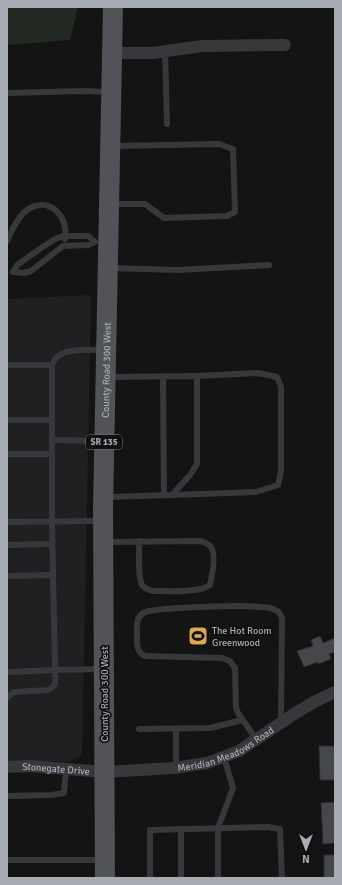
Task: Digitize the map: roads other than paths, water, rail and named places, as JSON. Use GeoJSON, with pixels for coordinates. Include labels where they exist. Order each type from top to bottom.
{"type":"FeatureCollection","features":[{"type":"Feature","properties":{"kind":"main road","name":"County Road 300 West"},"geometry":{"type":"LineString","coordinates":[[105,869],[103,497],[108,268],[102,242],[109,204],[113,7]]}},
{"type":"Feature","properties":{"kind":"street"},"geometry":{"type":"LineString","coordinates":[[112,53],[153,53],[165,50],[202,46],[285,45]]}},
{"type":"Feature","properties":{"kind":"street","name":"Meridian Meadows Road"},"geometry":{"type":"LineString","coordinates":[[105,772],[176,768],[208,763],[239,751],[314,702],[335,692]]}},
{"type":"Feature","properties":{"kind":"street","name":"Stonegate Drive"},"geometry":{"type":"LineString","coordinates":[[7,767],[29,766],[105,772]]}},
{"type":"Feature","properties":{"kind":"lane"},"geometry":{"type":"LineString","coordinates":[[165,50],[167,124]]}},
{"type":"Feature","properties":{"kind":"lane"},"geometry":{"type":"LineString","coordinates":[[7,93],[84,91],[112,92]]}},
{"type":"Feature","properties":{"kind":"lane"},"geometry":{"type":"LineString","coordinates":[[109,204],[145,204],[164,218],[227,216],[235,212],[233,149],[220,144],[111,146]]}},
{"type":"Feature","properties":{"kind":"lane"},"geometry":{"type":"LineString","coordinates":[[7,241],[18,221],[30,208],[37,206],[50,207],[59,213],[65,224],[63,246]]}},
{"type":"Feature","properties":{"kind":"lane"},"geometry":{"type":"LineString","coordinates":[[10,273],[17,265],[57,238],[65,236],[88,236],[102,242]]}},
{"type":"Feature","properties":{"kind":"lane"},"geometry":{"type":"LineString","coordinates":[[10,273],[24,273],[31,271],[63,246],[88,246],[102,242]]}},
{"type":"Feature","properties":{"kind":"lane"},"geometry":{"type":"LineString","coordinates":[[108,268],[178,270],[269,265]]}},
{"type":"Feature","properties":{"kind":"lane"},"geometry":{"type":"LineString","coordinates":[[7,698],[14,692],[48,690],[53,688],[55,685],[52,544],[52,365],[58,356],[67,353],[80,350],[106,350]]}},
{"type":"Feature","properties":{"kind":"lane"},"geometry":{"type":"LineString","coordinates":[[7,365],[52,365]]}},
{"type":"Feature","properties":{"kind":"lane"},"geometry":{"type":"LineString","coordinates":[[103,497],[256,492],[278,485],[281,471],[280,387],[277,377],[258,373],[197,376],[105,377]]}},
{"type":"Feature","properties":{"kind":"lane"},"geometry":{"type":"LineString","coordinates":[[163,376],[164,495]]}},
{"type":"Feature","properties":{"kind":"lane"},"geometry":{"type":"LineString","coordinates":[[172,495],[190,475],[197,464],[197,376]]}},
{"type":"Feature","properties":{"kind":"lane"},"geometry":{"type":"LineString","coordinates":[[7,420],[52,420]]}},
{"type":"Feature","properties":{"kind":"lane"},"geometry":{"type":"LineString","coordinates":[[52,440],[104,441]]}},
{"type":"Feature","properties":{"kind":"lane"},"geometry":{"type":"LineString","coordinates":[[7,454],[52,454]]}},
{"type":"Feature","properties":{"kind":"lane"},"geometry":{"type":"LineString","coordinates":[[7,522],[103,521]]}},
{"type":"Feature","properties":{"kind":"lane"},"geometry":{"type":"LineString","coordinates":[[103,542],[139,541],[201,541],[210,546],[212,550],[214,567],[210,585],[206,588],[197,590],[148,590],[143,586],[140,579],[139,541]]}},
{"type":"Feature","properties":{"kind":"lane"},"geometry":{"type":"LineString","coordinates":[[7,545],[52,544]]}},
{"type":"Feature","properties":{"kind":"lane"},"geometry":{"type":"LineString","coordinates":[[7,576],[53,575]]}},
{"type":"Feature","properties":{"kind":"lane"},"geometry":{"type":"LineString","coordinates":[[256,740],[242,720],[236,708],[235,668],[232,664],[222,658],[145,656],[140,654],[137,648],[137,624],[140,616],[150,611],[262,606],[279,612],[282,618],[281,723]]}},
{"type":"Feature","properties":{"kind":"lane"},"geometry":{"type":"LineString","coordinates":[[7,672],[104,669]]}},
{"type":"Feature","properties":{"kind":"lane"},"geometry":{"type":"LineString","coordinates":[[139,729],[210,728],[242,720]]}},
{"type":"Feature","properties":{"kind":"lane"},"geometry":{"type":"LineString","coordinates":[[176,729],[176,768]]}},
{"type":"Feature","properties":{"kind":"lane"},"geometry":{"type":"LineString","coordinates":[[218,878],[218,828],[233,788],[224,757]]}},
{"type":"Feature","properties":{"kind":"lane"},"geometry":{"type":"LineString","coordinates":[[7,796],[64,794],[66,769]]}},
{"type":"Feature","properties":{"kind":"lane"},"geometry":{"type":"LineString","coordinates":[[150,878],[150,830],[268,827],[280,829],[282,878]]}},
{"type":"Feature","properties":{"kind":"lane"},"geometry":{"type":"LineString","coordinates":[[181,829],[181,878]]}},
{"type":"Feature","properties":{"kind":"lane"},"geometry":{"type":"LineString","coordinates":[[7,860],[105,869]]}},
{"type":"Feature","properties":{"kind":"place","name":"The Hot Room Greenwood"},"geometry":{"type":"Point","coordinates":[198,636]}}]}
